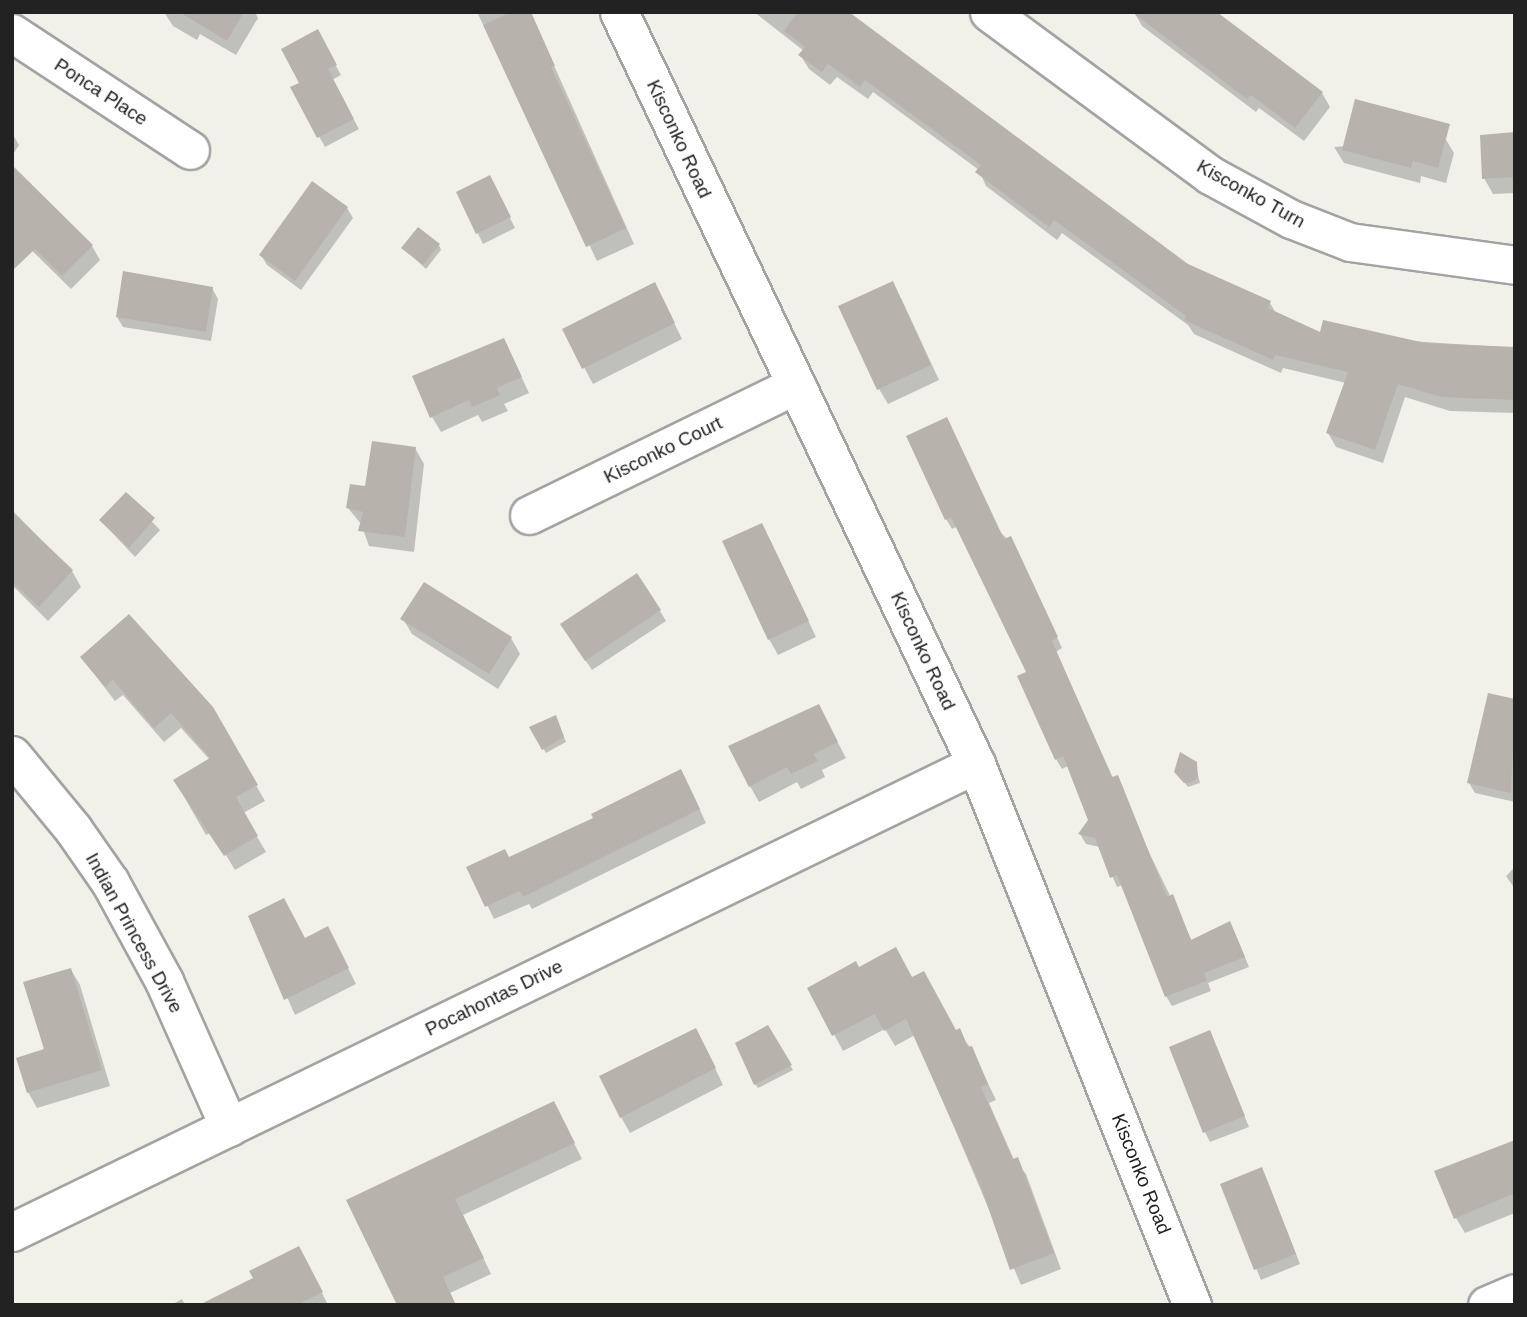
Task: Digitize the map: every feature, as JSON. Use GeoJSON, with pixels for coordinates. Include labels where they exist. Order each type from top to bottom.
{"type":"FeatureCollection","features":[{"type":"Feature","properties":{"kind":"street","name":"Kisconko Road"},"geometry":{"type":"LineString","coordinates":[[619,12],[976,764],[1192,1305]]}},
{"type":"Feature","properties":{"kind":"street","name":"Kisconko Turn"},"geometry":{"type":"LineString","coordinates":[[989,12],[1210,175],[1291,219],[1350,242],[1515,265]]}},
{"type":"Feature","properties":{"kind":"street","name":"Ponca Place"},"geometry":{"type":"LineString","coordinates":[[12,33],[190,150]]}},
{"type":"Feature","properties":{"kind":"street","name":"Kisconko Court"},"geometry":{"type":"LineString","coordinates":[[529,515],[796,385]]}},
{"type":"Feature","properties":{"kind":"street","name":"Indian Princess Drive"},"geometry":{"type":"LineString","coordinates":[[12,755],[74,829],[110,882],[164,981],[229,1127]]}},
{"type":"Feature","properties":{"kind":"street","name":"Pocahontas Drive"},"geometry":{"type":"LineString","coordinates":[[12,1232],[976,764]]}},
{"type":"Feature","properties":{"kind":"street"},"geometry":{"type":"LineString","coordinates":[[1487,1305],[1515,1293]]}},
{"type":"Feature","properties":{"kind":"building"},"geometry":{"type":"Polygon","coordinates":[[[179,12],[244,12],[227,41],[179,12]]]}},
{"type":"Feature","properties":{"kind":"building"},"geometry":{"type":"Polygon","coordinates":[[[511,12],[531,12],[555,66],[551,67],[626,228],[586,247],[483,25],[511,12]]]}},
{"type":"Feature","properties":{"kind":"building"},"geometry":{"type":"Polygon","coordinates":[[[798,12],[849,12],[1188,264],[1271,301],[1268,308],[1320,332],[1323,320],[1425,343],[1515,347],[1515,400],[1441,397],[1398,384],[1375,450],[1326,433],[1348,372],[1275,355],[1273,360],[1184,320],[1186,316],[1054,220],[1049,227],[975,172],[981,165],[865,80],[860,87],[828,64],[822,72],[798,55],[805,47],[784,31],[798,12]]]}},
{"type":"Feature","properties":{"kind":"building"},"geometry":{"type":"Polygon","coordinates":[[[1132,12],[1217,12],[1323,92],[1295,128],[1251,95],[1247,99],[1132,12]]]}},
{"type":"Feature","properties":{"kind":"building"},"geometry":{"type":"Polygon","coordinates":[[[318,29],[337,65],[328,69],[354,119],[317,138],[290,87],[299,83],[281,49],[318,29]]]}},
{"type":"Feature","properties":{"kind":"building"},"geometry":{"type":"Polygon","coordinates":[[[1355,99],[1450,124],[1438,168],[1413,161],[1411,168],[1342,150],[1355,99]]]}},
{"type":"Feature","properties":{"kind":"building"},"geometry":{"type":"Polygon","coordinates":[[[1515,132],[1515,177],[1482,179],[1480,135],[1515,132]]]}},
{"type":"Feature","properties":{"kind":"building"},"geometry":{"type":"Polygon","coordinates":[[[12,165],[93,245],[62,276],[35,249],[12,271],[12,165]]]}},
{"type":"Feature","properties":{"kind":"building"},"geometry":{"type":"Polygon","coordinates":[[[490,175],[511,217],[476,234],[456,192],[490,175]]]}},
{"type":"Feature","properties":{"kind":"building"},"geometry":{"type":"Polygon","coordinates":[[[312,181],[348,207],[295,281],[259,255],[312,181]]]}},
{"type":"Feature","properties":{"kind":"building"},"geometry":{"type":"Polygon","coordinates":[[[418,227],[440,244],[423,265],[401,248],[418,227]]]}},
{"type":"Feature","properties":{"kind":"building"},"geometry":{"type":"Polygon","coordinates":[[[123,271],[213,287],[206,332],[116,317],[123,271]]]}},
{"type":"Feature","properties":{"kind":"building"},"geometry":{"type":"Polygon","coordinates":[[[893,281],[931,365],[877,390],[838,306],[893,281]]]}},
{"type":"Feature","properties":{"kind":"building"},"geometry":{"type":"Polygon","coordinates":[[[655,282],[675,323],[582,369],[562,329],[655,282]]]}},
{"type":"Feature","properties":{"kind":"building"},"geometry":{"type":"Polygon","coordinates":[[[504,338],[522,377],[497,388],[500,395],[472,407],[469,400],[430,418],[412,376],[504,338]]]}},
{"type":"Feature","properties":{"kind":"building"},"geometry":{"type":"Polygon","coordinates":[[[947,417],[1004,539],[1011,536],[1058,637],[1052,641],[1112,777],[1118,775],[1167,897],[1173,894],[1191,940],[1230,921],[1245,957],[1204,973],[1207,981],[1165,997],[1117,875],[1110,878],[1095,838],[1078,834],[1088,820],[1063,756],[1055,760],[1017,676],[1026,672],[951,517],[945,520],[906,436],[947,417]]]}},
{"type":"Feature","properties":{"kind":"building"},"geometry":{"type":"Polygon","coordinates":[[[372,441],[416,447],[405,537],[358,531],[363,512],[346,508],[350,484],[365,486],[372,441]]]}},
{"type":"Feature","properties":{"kind":"building"},"geometry":{"type":"Polygon","coordinates":[[[126,492],[155,518],[129,548],[99,520],[126,492]]]}},
{"type":"Feature","properties":{"kind":"building"},"geometry":{"type":"Polygon","coordinates":[[[12,512],[73,570],[39,607],[12,582],[12,512]]]}},
{"type":"Feature","properties":{"kind":"building"},"geometry":{"type":"Polygon","coordinates":[[[762,523],[809,621],[768,640],[722,541],[762,523]]]}},
{"type":"Feature","properties":{"kind":"building"},"geometry":{"type":"Polygon","coordinates":[[[637,573],[661,610],[585,661],[560,624],[637,573]]]}},
{"type":"Feature","properties":{"kind":"building"},"geometry":{"type":"Polygon","coordinates":[[[424,582],[512,637],[489,674],[400,619],[424,582]]]}},
{"type":"Feature","properties":{"kind":"building"},"geometry":{"type":"Polygon","coordinates":[[[129,614],[213,707],[258,785],[236,797],[258,836],[224,856],[173,780],[210,758],[171,713],[154,728],[113,680],[105,687],[80,657],[129,614]]]}},
{"type":"Feature","properties":{"kind":"building"},"geometry":{"type":"Polygon","coordinates":[[[1488,693],[1515,699],[1511,793],[1467,783],[1488,693]]]}},
{"type":"Feature","properties":{"kind":"building"},"geometry":{"type":"Polygon","coordinates":[[[819,704],[838,742],[814,754],[818,761],[791,774],[787,767],[749,787],[728,746],[819,704]]]}},
{"type":"Feature","properties":{"kind":"building"},"geometry":{"type":"Polygon","coordinates":[[[556,715],[564,737],[542,750],[529,727],[556,715]]]}},
{"type":"Feature","properties":{"kind":"building"},"geometry":{"type":"Polygon","coordinates":[[[1180,752],[1197,762],[1198,778],[1192,782],[1184,783],[1174,772],[1180,752]]]}},
{"type":"Feature","properties":{"kind":"building"},"geometry":{"type":"Polygon","coordinates":[[[681,769],[700,809],[523,897],[520,891],[485,907],[466,867],[505,849],[509,857],[593,818],[591,814],[681,769]]]}},
{"type":"Feature","properties":{"kind":"building"},"geometry":{"type":"Polygon","coordinates":[[[284,898],[305,938],[328,926],[349,968],[284,1000],[248,916],[284,898]]]}},
{"type":"Feature","properties":{"kind":"building"},"geometry":{"type":"Polygon","coordinates":[[[896,947],[912,977],[924,971],[956,1030],[960,1028],[968,1047],[972,1046],[988,1084],[981,1087],[1013,1159],[1018,1157],[1054,1253],[1010,1270],[981,1187],[906,1019],[884,1031],[875,1014],[832,1036],[807,988],[856,961],[859,967],[896,947]]]}},
{"type":"Feature","properties":{"kind":"building"},"geometry":{"type":"Polygon","coordinates":[[[71,968],[102,1070],[27,1093],[16,1058],[44,1049],[23,982],[71,968]]]}},
{"type":"Feature","properties":{"kind":"building"},"geometry":{"type":"Polygon","coordinates":[[[768,1025],[792,1065],[754,1085],[735,1043],[768,1025]]]}},
{"type":"Feature","properties":{"kind":"building"},"geometry":{"type":"Polygon","coordinates":[[[696,1028],[716,1068],[620,1118],[599,1076],[696,1028]]]}},
{"type":"Feature","properties":{"kind":"building"},"geometry":{"type":"Polygon","coordinates":[[[1210,1030],[1245,1116],[1203,1133],[1169,1047],[1210,1030]]]}},
{"type":"Feature","properties":{"kind":"building"},"geometry":{"type":"Polygon","coordinates":[[[554,1101],[575,1143],[455,1199],[484,1258],[443,1277],[456,1305],[397,1305],[346,1200],[554,1101]]]}},
{"type":"Feature","properties":{"kind":"building"},"geometry":{"type":"Polygon","coordinates":[[[1515,1140],[1515,1193],[1454,1219],[1434,1171],[1515,1140]]]}},
{"type":"Feature","properties":{"kind":"building"},"geometry":{"type":"Polygon","coordinates":[[[1262,1167],[1296,1254],[1254,1270],[1220,1184],[1262,1167]]]}},
{"type":"Feature","properties":{"kind":"building"},"geometry":{"type":"Polygon","coordinates":[[[299,1246],[323,1292],[297,1305],[199,1305],[253,1278],[249,1271],[299,1246]]]}}]}
